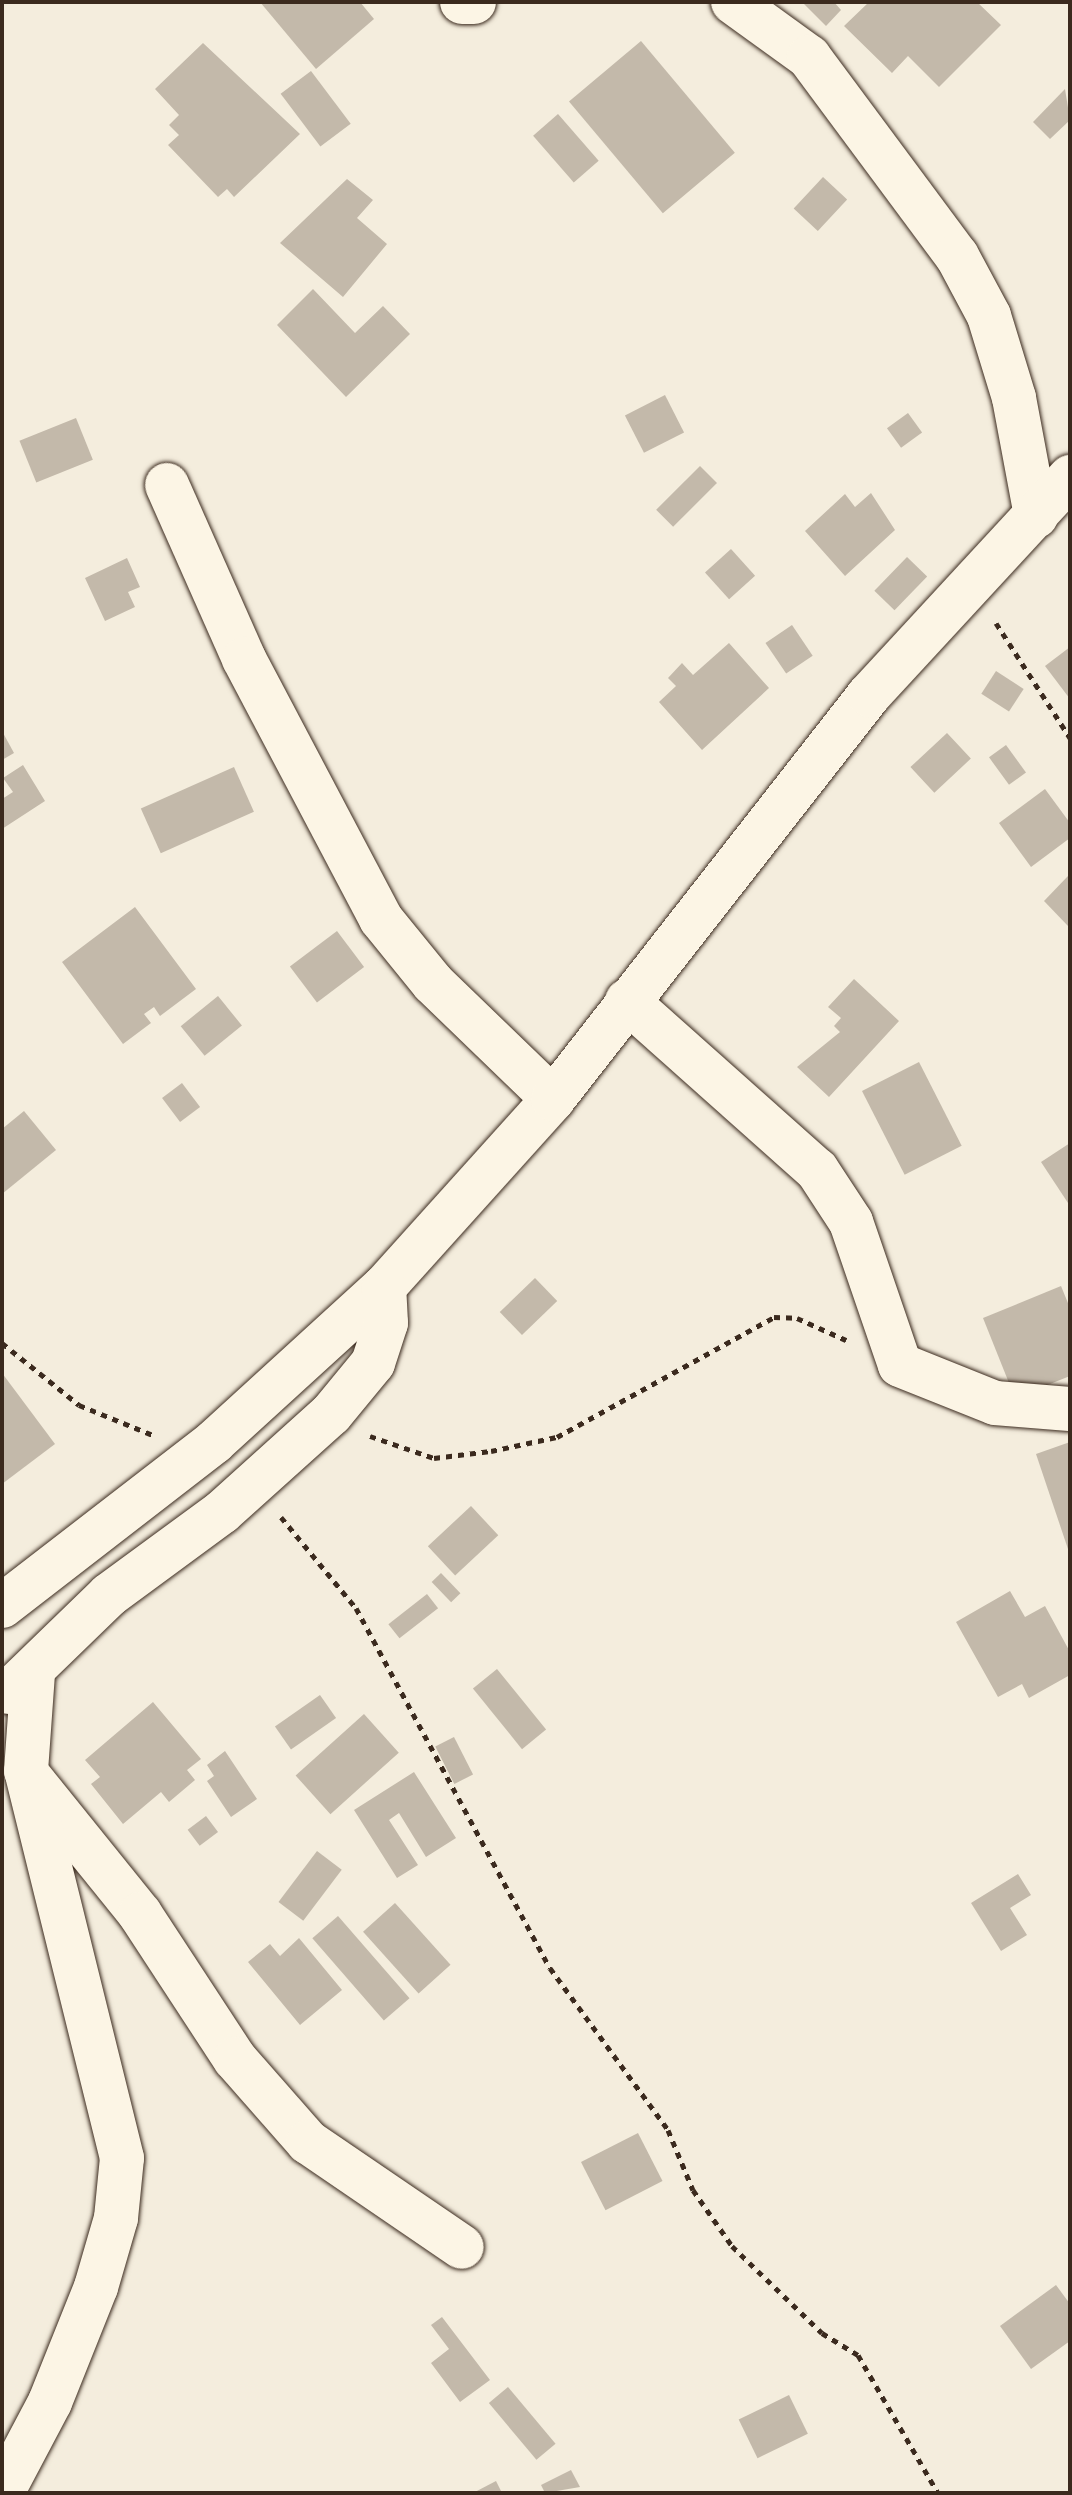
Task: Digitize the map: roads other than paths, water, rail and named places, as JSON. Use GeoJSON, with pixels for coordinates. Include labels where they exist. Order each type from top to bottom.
{"type":"FeatureCollection","features":[{"type":"Feature","properties":{"kind":"street"},"geometry":{"type":"LineString","coordinates":[[462,2],[474,2]]}},
{"type":"Feature","properties":{"kind":"street"},"geometry":{"type":"LineString","coordinates":[[733,2],[809,57],[957,256],[989,316],[1014,398],[1036,516]]}},
{"type":"Feature","properties":{"kind":"street"},"geometry":{"type":"LineString","coordinates":[[2,1606],[194,1453],[384,1287],[553,1099],[869,695],[1070,477]]}},
{"type":"Feature","properties":{"kind":"street"},"geometry":{"type":"LineString","coordinates":[[167,485],[244,659],[381,919],[433,983],[553,1099]]}},
{"type":"Feature","properties":{"kind":"street"},"geometry":{"type":"LineString","coordinates":[[627,1001],[817,1170],[851,1222],[900,1365],[995,1403],[1070,1409]]}},
{"type":"Feature","properties":{"kind":"street"},"geometry":{"type":"LineString","coordinates":[[2,2493],[50,2402],[96,2287],[116,2218],[122,2158],[14,1761],[17,1685],[109,1595],[251,1484],[331,1414],[373,1363],[386,1323],[384,1287]]}},
{"type":"Feature","properties":{"kind":"street"},"geometry":{"type":"LineString","coordinates":[[14,1761],[140,1914],[235,2059],[308,2142],[462,2247]]}}]}
